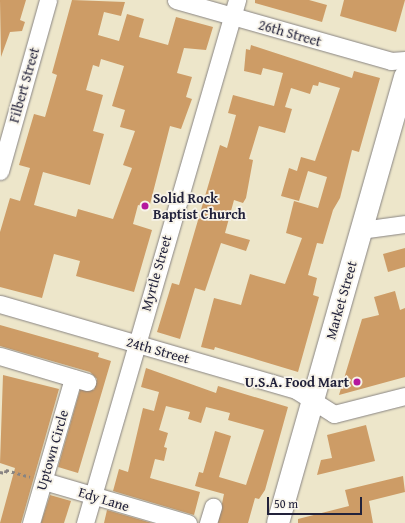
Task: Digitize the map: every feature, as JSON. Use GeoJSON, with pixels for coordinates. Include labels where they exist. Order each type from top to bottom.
{"type":"FeatureCollection","features":[{"type":"Feature","properties":{"kind":"main road","name":"Market Street"},"geometry":{"type":"LineString","coordinates":[[278,523],[405,77]]}},
{"type":"Feature","properties":{"kind":"street","name":"Filbert Street"},"geometry":{"type":"LineString","coordinates":[[0,171],[48,0]]}},
{"type":"Feature","properties":{"kind":"street","name":"26th Street"},"geometry":{"type":"LineString","coordinates":[[176,0],[234,8],[391,61],[405,60]]}},
{"type":"Feature","properties":{"kind":"street","name":"Myrtle Street"},"geometry":{"type":"LineString","coordinates":[[85,523],[234,8]]}},
{"type":"Feature","properties":{"kind":"street"},"geometry":{"type":"LineString","coordinates":[[361,230],[405,224]]}},
{"type":"Feature","properties":{"kind":"street","name":"24th Street"},"geometry":{"type":"LineString","coordinates":[[0,304],[296,390],[312,403],[334,414],[405,396]]}},
{"type":"Feature","properties":{"kind":"street","name":"Uptown Circle"},"geometry":{"type":"LineString","coordinates":[[0,356],[80,380],[44,481],[31,523]]}},
{"type":"Feature","properties":{"kind":"street","name":"Edy Lane"},"geometry":{"type":"LineString","coordinates":[[44,481],[188,523]]}},
{"type":"Feature","properties":{"kind":"path"},"geometry":{"type":"LineString","coordinates":[[0,472],[5,473],[6,470],[44,481]]}},
{"type":"Feature","properties":{"kind":"building"},"geometry":{"type":"Polygon","coordinates":[[[0,0],[26,0],[20,20],[25,22],[22,31],[10,32],[1,57],[0,0]]]}},
{"type":"Feature","properties":{"kind":"building"},"geometry":{"type":"Polygon","coordinates":[[[72,0],[125,2],[121,16],[104,12],[98,35],[119,41],[127,14],[144,19],[139,37],[168,45],[176,17],[213,27],[206,50],[184,48],[177,73],[192,77],[186,97],[192,99],[181,129],[170,126],[149,208],[138,205],[133,224],[152,230],[134,292],[76,276],[80,261],[54,254],[42,298],[0,287],[0,232],[10,198],[20,201],[30,168],[19,165],[34,114],[45,117],[57,75],[52,73],[72,0]],[[101,59],[99,67],[93,65],[86,90],[103,95],[93,131],[104,134],[90,185],[43,172],[34,205],[76,217],[78,209],[113,219],[132,168],[123,165],[135,131],[120,127],[125,110],[112,106],[124,66],[101,59]]]}},
{"type":"Feature","properties":{"kind":"building"},"geometry":{"type":"Polygon","coordinates":[[[255,0],[309,0],[327,5],[322,22],[255,3],[255,0]]]}},
{"type":"Feature","properties":{"kind":"building"},"geometry":{"type":"Polygon","coordinates":[[[344,0],[405,0],[396,32],[340,16],[344,0]]]}},
{"type":"Feature","properties":{"kind":"building"},"geometry":{"type":"Polygon","coordinates":[[[251,45],[352,78],[354,71],[380,78],[359,152],[352,150],[340,198],[333,210],[323,244],[317,243],[308,275],[317,278],[313,295],[319,297],[298,372],[215,347],[214,350],[201,347],[214,298],[241,305],[250,274],[285,284],[302,238],[286,233],[294,201],[318,208],[327,177],[308,171],[299,201],[281,196],[289,168],[297,171],[301,157],[315,161],[340,88],[319,82],[318,86],[313,85],[310,94],[291,88],[285,107],[292,109],[285,133],[259,126],[249,159],[253,160],[246,198],[243,203],[234,200],[225,233],[250,240],[246,251],[221,243],[205,291],[195,288],[180,339],[157,332],[172,283],[179,285],[220,145],[227,148],[236,115],[228,113],[233,95],[274,106],[283,73],[263,68],[261,75],[244,71],[246,49],[250,50],[251,45]]]}},
{"type":"Feature","properties":{"kind":"building"},"geometry":{"type":"Polygon","coordinates":[[[405,248],[405,267],[388,272],[383,254],[405,248]]]}},
{"type":"Feature","properties":{"kind":"building"},"geometry":{"type":"Polygon","coordinates":[[[395,291],[400,310],[405,308],[405,377],[339,395],[362,319],[379,315],[374,297],[395,291]]]}},
{"type":"Feature","properties":{"kind":"building"},"geometry":{"type":"Polygon","coordinates":[[[0,325],[99,353],[98,357],[111,361],[78,473],[58,467],[80,390],[94,390],[97,379],[90,372],[0,346],[0,325]]]}},
{"type":"Feature","properties":{"kind":"building"},"geometry":{"type":"Polygon","coordinates":[[[146,368],[216,393],[218,386],[288,407],[265,490],[259,499],[255,498],[248,523],[218,523],[224,494],[195,486],[199,472],[203,473],[215,431],[231,436],[219,477],[246,485],[264,430],[228,420],[230,413],[206,407],[201,423],[188,419],[190,412],[166,406],[159,430],[168,433],[164,447],[167,448],[164,461],[155,459],[150,478],[200,492],[194,515],[113,491],[119,469],[128,472],[143,408],[154,411],[159,392],[141,387],[146,368]]]}},
{"type":"Feature","properties":{"kind":"building"},"geometry":{"type":"Polygon","coordinates":[[[3,375],[59,389],[21,523],[0,523],[15,468],[0,463],[3,375]]]}},
{"type":"Feature","properties":{"kind":"building"},"geometry":{"type":"Polygon","coordinates":[[[366,425],[375,461],[317,475],[321,460],[332,458],[327,435],[366,425]]]}},
{"type":"Feature","properties":{"kind":"building"},"geometry":{"type":"Polygon","coordinates":[[[403,476],[405,492],[369,501],[373,523],[298,523],[298,519],[349,506],[345,490],[403,476]]]}},
{"type":"Feature","properties":{"kind":"building"},"geometry":{"type":"Polygon","coordinates":[[[50,495],[71,501],[64,523],[41,523],[50,495]]]}},
{"type":"Feature","properties":{"kind":"building"},"geometry":{"type":"Polygon","coordinates":[[[107,510],[152,523],[104,523],[107,510]]]}},
{"type":"Feature","properties":{"kind":"place","name":"Solid Rock Baptist Church"},"geometry":{"type":"Point","coordinates":[145,206]}},
{"type":"Feature","properties":{"kind":"place","name":"U.S.A. Food Mart"},"geometry":{"type":"Point","coordinates":[357,382]}}]}
